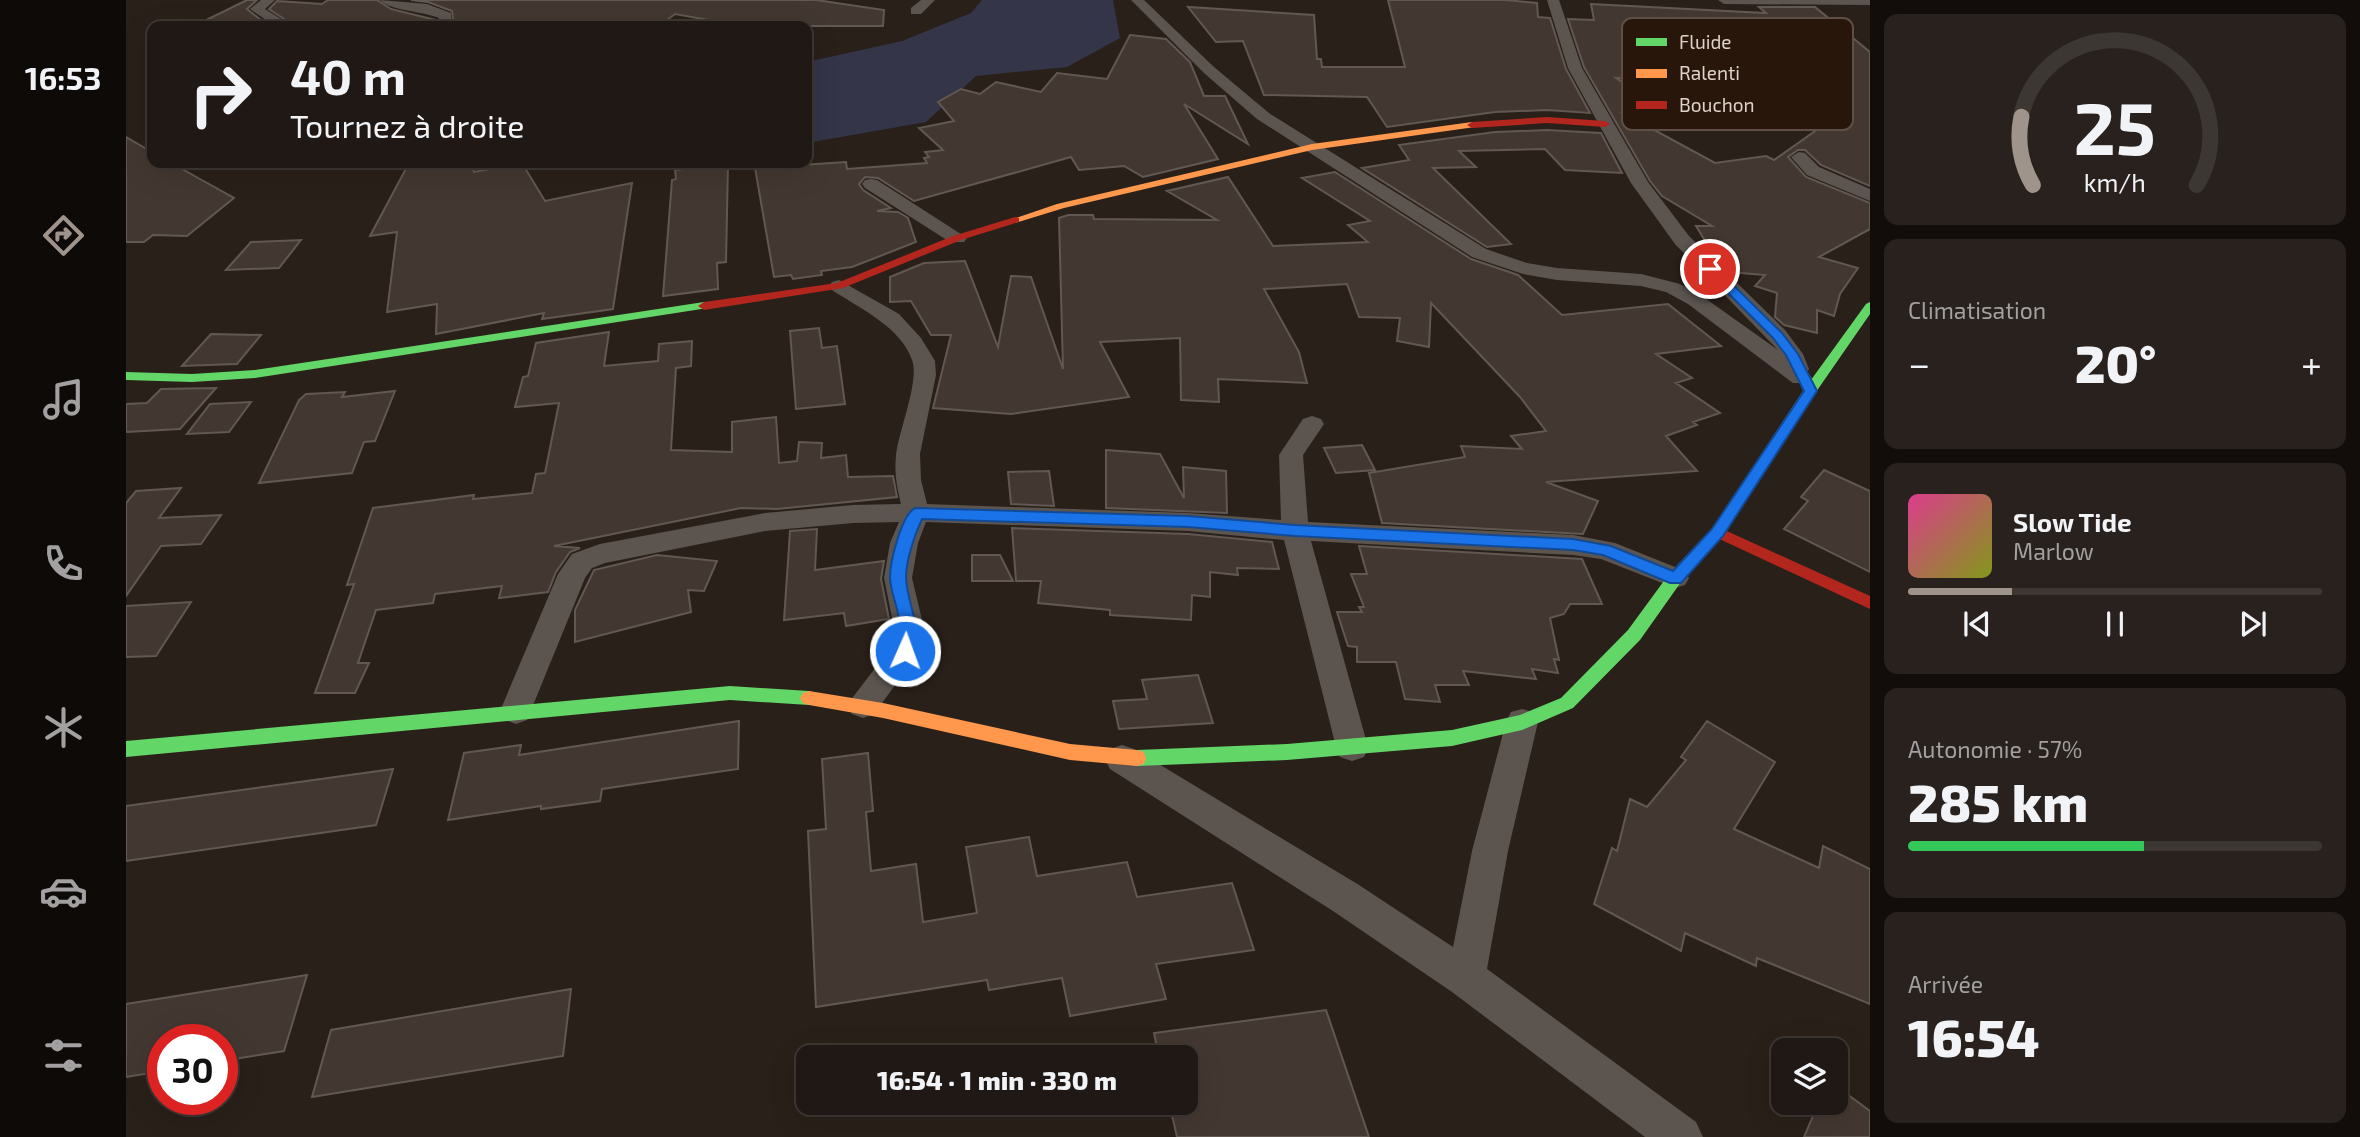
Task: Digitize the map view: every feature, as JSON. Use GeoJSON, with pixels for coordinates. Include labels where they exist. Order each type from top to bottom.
{"type":"FeatureCollection","features":[{"type":"Feature","properties":{"kind":"street"},"geometry":{"type":"LineString","coordinates":[[269,0],[256,9],[274,19],[272,21]]}},
{"type":"Feature","properties":{"kind":"street"},"geometry":{"type":"LineString","coordinates":[[386,0],[439,11],[446,16],[446,21]]}},
{"type":"Feature","properties":{"kind":"street"},"geometry":{"type":"LineString","coordinates":[[916,11],[929,0]]}},
{"type":"Feature","properties":{"kind":"street"},"geometry":{"type":"LineString","coordinates":[[1137,0],[1209,70],[1263,116],[1479,253],[1522,268],[1558,274],[1641,280],[1673,288],[1695,300],[1806,385]]}},
{"type":"Feature","properties":{"kind":"street"},"geometry":{"type":"LineString","coordinates":[[1553,0],[1567,49],[1605,124],[1640,183],[1682,240],[1777,335],[1792,354],[1806,385]]}},
{"type":"Feature","properties":{"kind":"street"},"geometry":{"type":"LineString","coordinates":[[1724,0],[1870,1]]}},
{"type":"Feature","properties":{"kind":"street"},"geometry":{"type":"LineString","coordinates":[[126,376],[192,378],[255,374],[839,286],[957,238],[1061,206],[1312,147],[1495,122],[1546,120],[1605,124]]}},
{"type":"Feature","properties":{"kind":"street"},"geometry":{"type":"LineString","coordinates":[[1800,156],[1813,171],[1870,196]]}},
{"type":"Feature","properties":{"kind":"street"},"geometry":{"type":"LineString","coordinates":[[871,184],[957,238]]}},
{"type":"Feature","properties":{"kind":"street"},"geometry":{"type":"LineString","coordinates":[[839,286],[891,319],[913,343],[924,361],[926,375],[908,454],[908,480],[916,513],[904,543],[898,578],[909,628],[905,651],[863,705]]}},
{"type":"Feature","properties":{"kind":"street"},"geometry":{"type":"LineString","coordinates":[[126,749],[730,693],[788,696],[863,705],[1045,747],[1122,759],[1353,747],[1452,738],[1522,722],[1567,703],[1633,635],[1675,578],[1718,532],[1806,385],[1870,306]]}},
{"type":"Feature","properties":{"kind":"street"},"geometry":{"type":"LineString","coordinates":[[1312,424],[1291,455],[1295,531],[1353,747]]}},
{"type":"Feature","properties":{"kind":"street"},"geometry":{"type":"LineString","coordinates":[[516,711],[572,575],[582,561],[600,554],[765,522],[827,516],[916,513],[1188,522],[1295,531],[1573,545],[1605,550],[1675,578]]}},
{"type":"Feature","properties":{"kind":"street"},"geometry":{"type":"LineString","coordinates":[[1718,532],[1870,603]]}},
{"type":"Feature","properties":{"kind":"street"},"geometry":{"type":"LineString","coordinates":[[1466,978],[1490,850],[1522,722]]}},
{"type":"Feature","properties":{"kind":"street"},"geometry":{"type":"LineString","coordinates":[[1122,759],[1346,898],[1466,978],[1677,1136]]}},
{"type":"Feature","properties":{"kind":"shaded area"},"geometry":{"type":"Polygon","coordinates":[[[982,0],[1113,0],[1120,38],[1067,67],[976,76],[926,122],[812,142],[812,61],[902,41],[971,13],[982,0]]]}},
{"type":"Feature","properties":{"kind":"building"},"geometry":{"type":"Polygon","coordinates":[[[247,0],[257,0],[247,9],[262,21],[204,21],[247,0]]]}},
{"type":"Feature","properties":{"kind":"building"},"geometry":{"type":"Polygon","coordinates":[[[328,0],[377,0],[391,9],[436,21],[282,21],[284,19],[269,9],[277,1],[322,4],[328,0]]]}},
{"type":"Feature","properties":{"kind":"building"},"geometry":{"type":"Polygon","coordinates":[[[411,0],[816,0],[884,10],[883,26],[812,26],[812,21],[714,21],[675,14],[666,21],[453,21],[452,11],[428,2],[411,0]]]}},
{"type":"Feature","properties":{"kind":"building"},"geometry":{"type":"Polygon","coordinates":[[[1388,0],[1506,0],[1537,3],[1538,17],[1550,18],[1566,69],[1590,113],[1547,110],[1495,112],[1387,127],[1367,97],[1264,95],[1243,41],[1216,42],[1188,7],[1314,15],[1317,59],[1321,59],[1322,67],[1405,67],[1388,0]]]}},
{"type":"Feature","properties":{"kind":"building"},"geometry":{"type":"Polygon","coordinates":[[[1591,4],[1766,13],[1759,7],[1815,7],[1828,18],[1622,18],[1622,78],[1616,78],[1622,82],[1622,130],[1654,130],[1715,163],[1766,156],[1774,160],[1816,130],[1853,130],[1853,38],[1870,52],[1870,186],[1821,165],[1805,150],[1798,150],[1788,157],[1806,177],[1870,203],[1870,229],[1819,257],[1858,268],[1840,294],[1834,316],[1817,310],[1817,333],[1784,325],[1775,317],[1777,293],[1755,286],[1765,275],[1729,272],[1715,257],[1696,226],[1712,226],[1662,196],[1650,181],[1584,67],[1568,19],[1594,20],[1591,4]]]}},
{"type":"Feature","properties":{"kind":"building"},"geometry":{"type":"Polygon","coordinates":[[[1130,35],[1166,39],[1190,62],[1204,96],[1225,96],[1248,144],[1184,104],[1218,159],[1143,177],[1124,166],[1079,170],[1071,157],[914,201],[878,178],[865,177],[859,184],[863,190],[891,208],[877,211],[898,212],[908,218],[916,242],[852,267],[821,271],[822,275],[793,279],[791,275],[774,277],[755,168],[812,168],[812,164],[846,162],[847,169],[927,163],[924,158],[929,157],[925,152],[943,150],[919,128],[954,121],[938,102],[961,89],[980,94],[996,82],[1041,92],[1057,73],[1107,79],[1130,35]]]}},
{"type":"Feature","properties":{"kind":"building"},"geometry":{"type":"Polygon","coordinates":[[[1547,130],[1601,133],[1622,173],[1565,170],[1545,149],[1459,151],[1476,167],[1433,168],[1511,244],[1487,247],[1362,168],[1409,160],[1399,145],[1495,132],[1547,130]]]}},
{"type":"Feature","properties":{"kind":"building"},"geometry":{"type":"Polygon","coordinates":[[[126,137],[147,149],[147,168],[180,168],[234,198],[187,236],[153,235],[144,242],[126,242],[126,137]]]}},
{"type":"Feature","properties":{"kind":"building"},"geometry":{"type":"Polygon","coordinates":[[[406,168],[473,168],[474,172],[495,168],[525,168],[545,201],[632,183],[613,309],[542,319],[544,313],[436,334],[437,304],[387,312],[397,232],[370,236],[406,168]]]}},
{"type":"Feature","properties":{"kind":"building"},"geometry":{"type":"Polygon","coordinates":[[[728,168],[726,262],[717,263],[718,289],[663,296],[672,180],[676,179],[675,170],[728,168]]]}},
{"type":"Feature","properties":{"kind":"building"},"geometry":{"type":"Polygon","coordinates":[[[1335,172],[1471,259],[1518,275],[1562,315],[1668,304],[1721,346],[1656,354],[1692,378],[1676,383],[1720,413],[1693,422],[1697,425],[1666,436],[1697,471],[1546,482],[1598,501],[1583,534],[1382,523],[1369,473],[1465,457],[1461,446],[1522,449],[1511,436],[1546,431],[1520,397],[1431,303],[1429,347],[1397,341],[1400,318],[1359,317],[1347,284],[1264,289],[1299,352],[1307,383],[1218,379],[1219,402],[1181,400],[1180,338],[1100,342],[1129,397],[1011,414],[933,408],[951,335],[931,335],[911,301],[890,302],[890,277],[924,263],[965,261],[998,347],[1011,276],[1031,277],[1063,369],[1059,218],[1068,215],[1093,215],[1094,219],[1217,220],[1167,191],[1228,177],[1273,246],[1368,242],[1348,225],[1370,221],[1302,178],[1335,172]]]}},
{"type":"Feature","properties":{"kind":"building"},"geometry":{"type":"Polygon","coordinates":[[[301,240],[279,268],[226,270],[251,242],[301,240]]]}},
{"type":"Feature","properties":{"kind":"building"},"geometry":{"type":"Polygon","coordinates":[[[819,328],[822,348],[837,346],[845,404],[796,409],[790,331],[819,328]]]}},
{"type":"Feature","properties":{"kind":"building"},"geometry":{"type":"Polygon","coordinates":[[[609,332],[604,366],[658,361],[659,344],[692,341],[691,366],[676,368],[671,450],[732,452],[732,422],[776,417],[779,463],[797,461],[799,442],[822,443],[821,458],[846,455],[848,477],[893,476],[897,497],[777,509],[741,508],[554,546],[580,548],[570,552],[556,572],[548,592],[499,598],[502,586],[435,594],[433,603],[376,610],[358,663],[369,663],[355,693],[315,693],[354,584],[347,585],[373,508],[474,495],[473,499],[532,493],[536,474],[545,473],[559,403],[515,407],[523,377],[528,376],[536,343],[609,332]]]}},
{"type":"Feature","properties":{"kind":"building"},"geometry":{"type":"Polygon","coordinates":[[[211,334],[261,335],[237,364],[182,366],[211,334]]]}},
{"type":"Feature","properties":{"kind":"building"},"geometry":{"type":"Polygon","coordinates":[[[216,388],[180,429],[126,432],[126,404],[147,403],[161,389],[216,388]]]}},
{"type":"Feature","properties":{"kind":"building"},"geometry":{"type":"Polygon","coordinates":[[[395,391],[375,441],[364,442],[352,473],[259,483],[299,400],[306,394],[345,392],[342,397],[395,391]]]}},
{"type":"Feature","properties":{"kind":"building"},"geometry":{"type":"Polygon","coordinates":[[[251,402],[229,432],[187,434],[210,404],[251,402]]]}},
{"type":"Feature","properties":{"kind":"building"},"geometry":{"type":"Polygon","coordinates":[[[1362,445],[1375,470],[1336,473],[1324,448],[1362,445]]]}},
{"type":"Feature","properties":{"kind":"building"},"geometry":{"type":"Polygon","coordinates":[[[1106,450],[1160,454],[1184,498],[1183,467],[1226,471],[1227,513],[1106,508],[1106,450]]]}},
{"type":"Feature","properties":{"kind":"building"},"geometry":{"type":"Polygon","coordinates":[[[1824,470],[1870,491],[1870,572],[1784,529],[1808,501],[1801,497],[1824,470]]]}},
{"type":"Feature","properties":{"kind":"building"},"geometry":{"type":"Polygon","coordinates":[[[1049,471],[1054,506],[1011,504],[1008,472],[1049,471]]]}},
{"type":"Feature","properties":{"kind":"building"},"geometry":{"type":"Polygon","coordinates":[[[181,488],[159,518],[221,515],[201,544],[161,546],[126,596],[126,503],[136,491],[181,488]]]}},
{"type":"Feature","properties":{"kind":"building"},"geometry":{"type":"Polygon","coordinates":[[[1012,528],[1188,534],[1272,542],[1279,569],[1237,568],[1238,575],[1210,572],[1210,597],[1192,595],[1191,620],[1110,615],[1110,610],[1038,603],[1041,581],[1016,581],[1012,528]]]}},
{"type":"Feature","properties":{"kind":"building"},"geometry":{"type":"Polygon","coordinates":[[[817,529],[815,570],[884,561],[881,579],[889,619],[846,626],[844,613],[784,620],[790,531],[817,529]]]}},
{"type":"Feature","properties":{"kind":"building"},"geometry":{"type":"Polygon","coordinates":[[[1359,546],[1582,559],[1602,604],[1570,604],[1564,614],[1550,618],[1559,660],[1554,659],[1558,673],[1532,669],[1536,679],[1463,671],[1469,685],[1435,685],[1440,702],[1405,699],[1396,662],[1357,662],[1357,647],[1348,646],[1337,612],[1362,612],[1359,607],[1364,607],[1351,574],[1367,574],[1359,546]]]}},
{"type":"Feature","properties":{"kind":"building"},"geometry":{"type":"Polygon","coordinates":[[[657,555],[717,561],[704,591],[688,590],[691,612],[575,642],[575,610],[594,570],[657,555]]]}},
{"type":"Feature","properties":{"kind":"building"},"geometry":{"type":"Polygon","coordinates":[[[972,555],[1000,555],[1013,581],[972,581],[972,555]]]}},
{"type":"Feature","properties":{"kind":"building"},"geometry":{"type":"Polygon","coordinates":[[[191,602],[156,656],[126,657],[126,606],[191,602]]]}},
{"type":"Feature","properties":{"kind":"building"},"geometry":{"type":"Polygon","coordinates":[[[1198,675],[1213,723],[1119,729],[1113,701],[1147,699],[1142,680],[1198,675]]]}},
{"type":"Feature","properties":{"kind":"building"},"geometry":{"type":"Polygon","coordinates":[[[739,721],[738,769],[602,789],[600,801],[541,809],[541,806],[448,820],[464,753],[521,745],[519,755],[739,721]]]}},
{"type":"Feature","properties":{"kind":"building"},"geometry":{"type":"Polygon","coordinates":[[[1707,721],[1775,762],[1734,829],[1819,868],[1823,846],[1870,869],[1870,1004],[1757,958],[1756,966],[1685,933],[1681,951],[1594,904],[1612,848],[1617,851],[1630,799],[1647,807],[1686,760],[1681,757],[1707,721]]]}},
{"type":"Feature","properties":{"kind":"building"},"geometry":{"type":"Polygon","coordinates":[[[868,753],[873,811],[866,812],[871,871],[916,864],[923,922],[977,913],[966,847],[1029,837],[1037,876],[1127,862],[1137,897],[1232,883],[1254,950],[1156,964],[1166,999],[1070,1016],[1062,978],[989,990],[987,980],[816,1007],[808,831],[826,829],[822,759],[868,753]]]}},
{"type":"Feature","properties":{"kind":"building"},"geometry":{"type":"Polygon","coordinates":[[[393,769],[376,825],[126,861],[126,806],[393,769]]]}},
{"type":"Feature","properties":{"kind":"building"},"geometry":{"type":"Polygon","coordinates":[[[307,975],[284,1051],[238,1058],[238,1024],[147,1024],[147,1074],[126,1077],[126,1004],[307,975]]]}},
{"type":"Feature","properties":{"kind":"building"},"geometry":{"type":"Polygon","coordinates":[[[571,989],[563,1056],[312,1097],[331,1030],[571,989]]]}},
{"type":"Feature","properties":{"kind":"building"},"geometry":{"type":"Polygon","coordinates":[[[1326,1010],[1369,1137],[1177,1137],[1172,1115],[1198,1115],[1198,1045],[1156,1045],[1154,1033],[1326,1010]]]}},
{"type":"Feature","properties":{"kind":"building"},"geometry":{"type":"Polygon","coordinates":[[[1848,1095],[1870,1111],[1870,1137],[1804,1137],[1813,1115],[1848,1115],[1848,1095]]]}},
{"type":"Feature","properties":{"kind":"traffic: fast"},"geometry":{"type":"LineString","coordinates":[[126,376],[192,378],[255,374],[704,306]]}},
{"type":"Feature","properties":{"kind":"traffic: fast"},"geometry":{"type":"LineString","coordinates":[[1137,758],[1287,752],[1452,738],[1522,722],[1567,703],[1634,635],[1675,578],[1718,532],[1810,391],[1870,306]]}},
{"type":"Feature","properties":{"kind":"traffic: fast"},"geometry":{"type":"LineString","coordinates":[[126,749],[730,693],[809,698]]}},
{"type":"Feature","properties":{"kind":"traffic: slow"},"geometry":{"type":"LineString","coordinates":[[1015,220],[1061,206],[1312,147],[1472,125]]}},
{"type":"Feature","properties":{"kind":"traffic: slow"},"geometry":{"type":"LineString","coordinates":[[809,698],[883,710],[1070,752],[1137,758]]}},
{"type":"Feature","properties":{"kind":"traffic: jam"},"geometry":{"type":"LineString","coordinates":[[1472,125],[1547,120],[1605,124]]}},
{"type":"Feature","properties":{"kind":"traffic: jam"},"geometry":{"type":"LineString","coordinates":[[704,306],[839,286],[957,238],[1015,220]]}},
{"type":"Feature","properties":{"kind":"traffic: jam"},"geometry":{"type":"LineString","coordinates":[[1718,532],[1870,603]]}},
{"type":"Feature","properties":{"kind":"route"},"geometry":{"type":"LineString","coordinates":[[905,651],[909,628],[898,578],[904,543],[916,513],[1188,522],[1295,531],[1573,545],[1605,550],[1675,578],[1718,532],[1810,391],[1801,378],[1792,354],[1777,335],[1710,269]]}}]}
